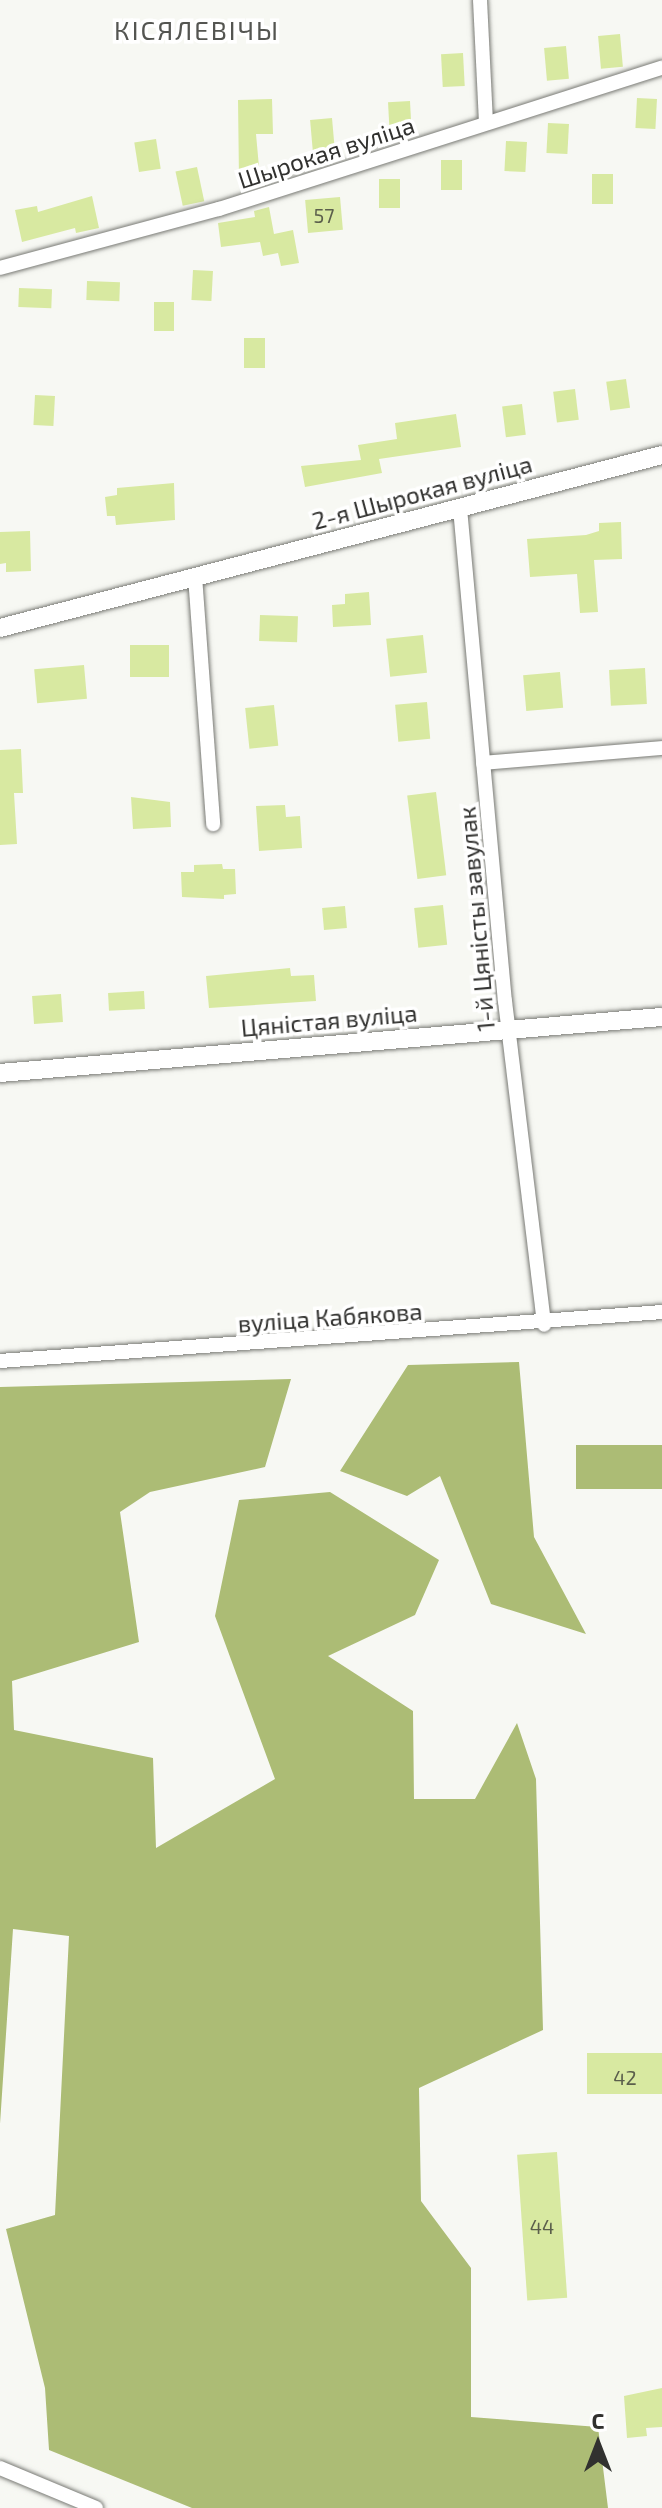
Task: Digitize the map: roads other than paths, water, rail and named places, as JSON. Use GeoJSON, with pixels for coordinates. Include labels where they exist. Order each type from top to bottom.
{"type":"FeatureCollection","features":[{"type":"Feature","properties":{"kind":"street"},"geometry":{"type":"LineString","coordinates":[[480,0],[486,123]]}},
{"type":"Feature","properties":{"kind":"street","name":"Шырокая вуліца"},"geometry":{"type":"LineString","coordinates":[[0,268],[219,209],[662,68]]}},
{"type":"Feature","properties":{"kind":"street","name":"2-я Шырокая вуліца"},"geometry":{"type":"LineString","coordinates":[[0,628],[662,455]]}},
{"type":"Feature","properties":{"kind":"street","name":"1-й Цяністы завулак"},"geometry":{"type":"LineString","coordinates":[[460,508],[508,1029],[544,1325]]}},
{"type":"Feature","properties":{"kind":"street"},"geometry":{"type":"LineString","coordinates":[[195,576],[213,824]]}},
{"type":"Feature","properties":{"kind":"street"},"geometry":{"type":"LineString","coordinates":[[483,763],[662,748]]}},
{"type":"Feature","properties":{"kind":"street","name":"Цяністая вуліца"},"geometry":{"type":"LineString","coordinates":[[0,1073],[662,1017]]}},
{"type":"Feature","properties":{"kind":"street","name":"вуліца Кабякова"},"geometry":{"type":"LineString","coordinates":[[0,1361],[544,1325],[662,1312]]}},
{"type":"Feature","properties":{"kind":"street"},"geometry":{"type":"LineString","coordinates":[[0,2468],[96,2508]]}},
{"type":"Feature","properties":{"kind":"district","name":"КІСЯЛЕВІЧЫ"},"geometry":{"type":"Point","coordinates":[197,30]}}]}
